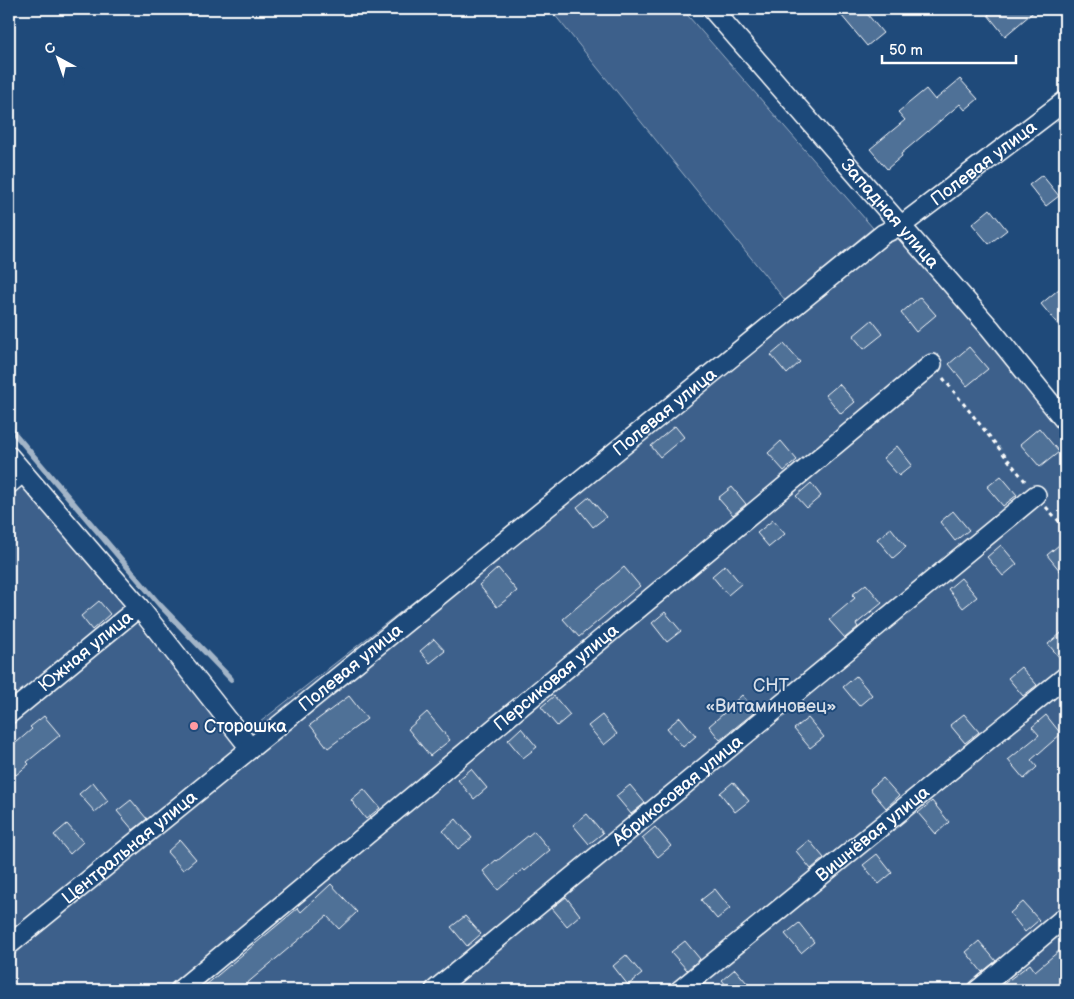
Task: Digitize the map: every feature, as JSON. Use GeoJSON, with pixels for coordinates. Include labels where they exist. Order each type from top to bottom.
{"type":"FeatureCollection","features":[{"type":"Feature","properties":{"kind":"street","name":"Западная улица"},"geometry":{"type":"LineString","coordinates":[[719,11],[990,328],[1065,421]]}},
{"type":"Feature","properties":{"kind":"street","name":"Полевая улица"},"geometry":{"type":"LineString","coordinates":[[250,748],[883,234],[902,225],[1065,101]]}},
{"type":"Feature","properties":{"kind":"street","name":"Персиковая улица"},"geometry":{"type":"LineString","coordinates":[[180,990],[932,364]]}},
{"type":"Feature","properties":{"kind":"street"},"geometry":{"type":"LineString","coordinates":[[9,456],[16,478],[139,607],[250,748]]}},
{"type":"Feature","properties":{"kind":"street","name":"Абрикосовая улица"},"geometry":{"type":"LineString","coordinates":[[435,990],[1036,495]]}},
{"type":"Feature","properties":{"kind":"street","name":"Южная улица"},"geometry":{"type":"LineString","coordinates":[[9,714],[139,607]]}},
{"type":"Feature","properties":{"kind":"street","name":"Вишнёвая улица"},"geometry":{"type":"LineString","coordinates":[[680,990],[1065,677]]}},
{"type":"Feature","properties":{"kind":"street","name":"Центральная улица"},"geometry":{"type":"LineString","coordinates":[[9,945],[250,748]]}},
{"type":"Feature","properties":{"kind":"street"},"geometry":{"type":"LineString","coordinates":[[978,990],[1065,917]]}},
{"type":"Feature","properties":{"kind":"path"},"geometry":{"type":"LineString","coordinates":[[932,364],[1036,495],[1065,528]]}},
{"type":"Feature","properties":{"kind":"green space"},"geometry":{"type":"Polygon","coordinates":[[[550,9],[682,9],[873,228],[785,300],[550,9]]]}},
{"type":"Feature","properties":{"kind":"green space","name":"СНТ «Витаминовец»"},"geometry":{"type":"Polygon","coordinates":[[[894,225],[1065,428],[1065,990],[9,990],[9,953],[265,739],[255,726],[894,225]]]}},
{"type":"Feature","properties":{"kind":"green space"},"geometry":{"type":"Polygon","coordinates":[[[9,457],[250,748],[9,945],[9,457]]]}},
{"type":"Feature","properties":{"kind":"building"},"geometry":{"type":"Polygon","coordinates":[[[836,9],[863,9],[883,33],[867,46],[836,9]]]}},
{"type":"Feature","properties":{"kind":"building"},"geometry":{"type":"Polygon","coordinates":[[[995,9],[1037,9],[1005,36],[988,15],[995,9]]]}},
{"type":"Feature","properties":{"kind":"building"},"geometry":{"type":"Polygon","coordinates":[[[960,79],[978,99],[965,110],[960,104],[901,154],[902,156],[887,169],[870,149],[905,120],[898,112],[926,89],[935,100],[960,79]]]}},
{"type":"Feature","properties":{"kind":"building"},"geometry":{"type":"Polygon","coordinates":[[[1042,175],[1059,196],[1046,206],[1029,185],[1042,175]]]}},
{"type":"Feature","properties":{"kind":"building"},"geometry":{"type":"Polygon","coordinates":[[[990,209],[1007,230],[989,244],[972,224],[990,209]]]}},
{"type":"Feature","properties":{"kind":"building"},"geometry":{"type":"Polygon","coordinates":[[[1065,284],[1065,333],[1041,304],[1065,284]]]}},
{"type":"Feature","properties":{"kind":"building"},"geometry":{"type":"Polygon","coordinates":[[[920,297],[936,315],[916,332],[901,313],[920,297]]]}},
{"type":"Feature","properties":{"kind":"building"},"geometry":{"type":"Polygon","coordinates":[[[872,320],[883,334],[864,349],[853,336],[872,320]]]}},
{"type":"Feature","properties":{"kind":"building"},"geometry":{"type":"Polygon","coordinates":[[[784,344],[800,362],[787,374],[771,355],[784,344]]]}},
{"type":"Feature","properties":{"kind":"building"},"geometry":{"type":"Polygon","coordinates":[[[969,347],[988,369],[967,386],[949,364],[969,347]]]}},
{"type":"Feature","properties":{"kind":"building"},"geometry":{"type":"Polygon","coordinates":[[[839,384],[855,402],[841,414],[826,395],[839,384]]]}},
{"type":"Feature","properties":{"kind":"building"},"geometry":{"type":"Polygon","coordinates":[[[675,426],[684,437],[660,457],[651,446],[675,426]]]}},
{"type":"Feature","properties":{"kind":"building"},"geometry":{"type":"Polygon","coordinates":[[[1039,428],[1059,452],[1040,467],[1020,444],[1039,428]]]}},
{"type":"Feature","properties":{"kind":"building"},"geometry":{"type":"Polygon","coordinates":[[[781,441],[797,460],[784,471],[768,453],[781,441]]]}},
{"type":"Feature","properties":{"kind":"building"},"geometry":{"type":"Polygon","coordinates":[[[897,446],[912,465],[899,476],[883,458],[897,446]]]}},
{"type":"Feature","properties":{"kind":"building"},"geometry":{"type":"Polygon","coordinates":[[[1001,476],[1017,495],[1003,506],[987,487],[1001,476]]]}},
{"type":"Feature","properties":{"kind":"building"},"geometry":{"type":"Polygon","coordinates":[[[811,483],[821,496],[807,508],[796,496],[811,483]]]}},
{"type":"Feature","properties":{"kind":"building"},"geometry":{"type":"Polygon","coordinates":[[[732,487],[746,504],[733,515],[718,498],[732,487]]]}},
{"type":"Feature","properties":{"kind":"building"},"geometry":{"type":"Polygon","coordinates":[[[589,497],[606,517],[593,527],[577,507],[589,497]]]}},
{"type":"Feature","properties":{"kind":"building"},"geometry":{"type":"Polygon","coordinates":[[[953,511],[969,530],[955,541],[940,522],[953,511]]]}},
{"type":"Feature","properties":{"kind":"building"},"geometry":{"type":"Polygon","coordinates":[[[773,520],[785,534],[769,547],[757,533],[773,520]]]}},
{"type":"Feature","properties":{"kind":"building"},"geometry":{"type":"Polygon","coordinates":[[[891,528],[906,547],[893,558],[877,539],[891,528]]]}},
{"type":"Feature","properties":{"kind":"building"},"geometry":{"type":"Polygon","coordinates":[[[1065,540],[1065,577],[1047,555],[1065,540]]]}},
{"type":"Feature","properties":{"kind":"building"},"geometry":{"type":"Polygon","coordinates":[[[1001,545],[1017,564],[1003,576],[987,557],[1001,545]]]}},
{"type":"Feature","properties":{"kind":"building"},"geometry":{"type":"Polygon","coordinates":[[[725,565],[741,584],[728,595],[712,576],[725,565]]]}},
{"type":"Feature","properties":{"kind":"building"},"geometry":{"type":"Polygon","coordinates":[[[624,567],[640,586],[579,637],[563,619],[624,567]]]}},
{"type":"Feature","properties":{"kind":"building"},"geometry":{"type":"Polygon","coordinates":[[[498,568],[517,591],[497,607],[479,585],[498,568]]]}},
{"type":"Feature","properties":{"kind":"building"},"geometry":{"type":"Polygon","coordinates":[[[961,578],[977,597],[963,608],[948,589],[961,578]]]}},
{"type":"Feature","properties":{"kind":"building"},"geometry":{"type":"Polygon","coordinates":[[[866,584],[882,603],[856,624],[858,627],[845,638],[829,620],[855,598],[852,595],[866,584]]]}},
{"type":"Feature","properties":{"kind":"building"},"geometry":{"type":"Polygon","coordinates":[[[99,601],[110,614],[92,630],[81,616],[99,601]]]}},
{"type":"Feature","properties":{"kind":"building"},"geometry":{"type":"Polygon","coordinates":[[[665,612],[681,631],[667,642],[652,623],[665,612]]]}},
{"type":"Feature","properties":{"kind":"building"},"geometry":{"type":"Polygon","coordinates":[[[1065,630],[1065,664],[1048,644],[1065,630]]]}},
{"type":"Feature","properties":{"kind":"building"},"geometry":{"type":"Polygon","coordinates":[[[434,639],[445,651],[430,663],[420,651],[434,639]]]}},
{"type":"Feature","properties":{"kind":"building"},"geometry":{"type":"Polygon","coordinates":[[[1021,667],[1037,685],[1023,696],[1008,678],[1021,667]]]}},
{"type":"Feature","properties":{"kind":"building"},"geometry":{"type":"Polygon","coordinates":[[[856,676],[872,695],[859,706],[843,687],[856,676]]]}},
{"type":"Feature","properties":{"kind":"building"},"geometry":{"type":"Polygon","coordinates":[[[742,695],[756,711],[720,740],[709,726],[742,695]]]}},
{"type":"Feature","properties":{"kind":"building"},"geometry":{"type":"Polygon","coordinates":[[[349,696],[367,719],[328,748],[310,725],[349,696]]]}},
{"type":"Feature","properties":{"kind":"building"},"geometry":{"type":"Polygon","coordinates":[[[554,696],[570,715],[557,726],[541,707],[554,696]]]}},
{"type":"Feature","properties":{"kind":"building"},"geometry":{"type":"Polygon","coordinates":[[[427,712],[450,740],[430,756],[408,729],[427,712]]]}},
{"type":"Feature","properties":{"kind":"building"},"geometry":{"type":"Polygon","coordinates":[[[964,714],[979,732],[965,743],[950,725],[964,714]]]}},
{"type":"Feature","properties":{"kind":"building"},"geometry":{"type":"Polygon","coordinates":[[[602,715],[617,734],[604,745],[588,726],[602,715]]]}},
{"type":"Feature","properties":{"kind":"building"},"geometry":{"type":"Polygon","coordinates":[[[1046,715],[1061,734],[1031,760],[1037,767],[1024,779],[1008,760],[1039,735],[1032,727],[1046,715]]]}},
{"type":"Feature","properties":{"kind":"building"},"geometry":{"type":"Polygon","coordinates":[[[44,716],[60,735],[27,762],[29,764],[16,775],[9,767],[9,749],[32,729],[30,727],[44,716]]]}},
{"type":"Feature","properties":{"kind":"building"},"geometry":{"type":"Polygon","coordinates":[[[680,717],[696,736],[683,747],[667,728],[680,717]]]}},
{"type":"Feature","properties":{"kind":"building"},"geometry":{"type":"Polygon","coordinates":[[[808,718],[824,737],[810,748],[794,729],[808,718]]]}},
{"type":"Feature","properties":{"kind":"building"},"geometry":{"type":"Polygon","coordinates":[[[521,728],[537,747],[523,758],[508,740],[521,728]]]}},
{"type":"Feature","properties":{"kind":"building"},"geometry":{"type":"Polygon","coordinates":[[[471,769],[487,788],[474,799],[458,780],[471,769]]]}},
{"type":"Feature","properties":{"kind":"building"},"geometry":{"type":"Polygon","coordinates":[[[883,778],[899,796],[886,808],[870,789],[883,778]]]}},
{"type":"Feature","properties":{"kind":"building"},"geometry":{"type":"Polygon","coordinates":[[[93,782],[108,801],[95,812],[79,794],[93,782]]]}},
{"type":"Feature","properties":{"kind":"building"},"geometry":{"type":"Polygon","coordinates":[[[733,782],[749,801],[735,812],[720,793],[733,782]]]}},
{"type":"Feature","properties":{"kind":"building"},"geometry":{"type":"Polygon","coordinates":[[[630,785],[645,803],[631,814],[616,796],[630,785]]]}},
{"type":"Feature","properties":{"kind":"building"},"geometry":{"type":"Polygon","coordinates":[[[364,789],[380,808],[366,819],[351,800],[364,789]]]}},
{"type":"Feature","properties":{"kind":"building"},"geometry":{"type":"Polygon","coordinates":[[[131,800],[147,819],[133,830],[117,811],[131,800]]]}},
{"type":"Feature","properties":{"kind":"building"},"geometry":{"type":"Polygon","coordinates":[[[932,801],[949,822],[936,834],[918,813],[932,801]]]}},
{"type":"Feature","properties":{"kind":"building"},"geometry":{"type":"Polygon","coordinates":[[[587,814],[603,833],[589,844],[573,825],[587,814]]]}},
{"type":"Feature","properties":{"kind":"building"},"geometry":{"type":"Polygon","coordinates":[[[456,819],[472,838],[458,849],[443,831],[456,819]]]}},
{"type":"Feature","properties":{"kind":"building"},"geometry":{"type":"Polygon","coordinates":[[[67,824],[83,842],[70,854],[54,835],[67,824]]]}},
{"type":"Feature","properties":{"kind":"building"},"geometry":{"type":"Polygon","coordinates":[[[655,827],[671,846],[658,857],[642,838],[655,827]]]}},
{"type":"Feature","properties":{"kind":"building"},"geometry":{"type":"Polygon","coordinates":[[[534,831],[550,850],[498,890],[483,871],[534,831]]]}},
{"type":"Feature","properties":{"kind":"building"},"geometry":{"type":"Polygon","coordinates":[[[180,840],[196,859],[183,870],[167,852],[180,840]]]}},
{"type":"Feature","properties":{"kind":"building"},"geometry":{"type":"Polygon","coordinates":[[[809,840],[824,858],[811,869],[796,851],[809,840]]]}},
{"type":"Feature","properties":{"kind":"building"},"geometry":{"type":"Polygon","coordinates":[[[877,854],[892,873],[879,884],[863,865],[877,854]]]}},
{"type":"Feature","properties":{"kind":"building"},"geometry":{"type":"Polygon","coordinates":[[[331,884],[357,912],[339,929],[327,916],[239,990],[200,990],[298,908],[301,912],[331,884]]]}},
{"type":"Feature","properties":{"kind":"building"},"geometry":{"type":"Polygon","coordinates":[[[715,889],[730,908],[717,919],[701,900],[715,889]]]}},
{"type":"Feature","properties":{"kind":"building"},"geometry":{"type":"Polygon","coordinates":[[[566,897],[580,915],[567,926],[552,908],[566,897]]]}},
{"type":"Feature","properties":{"kind":"building"},"geometry":{"type":"Polygon","coordinates":[[[1023,902],[1039,920],[1025,932],[1010,913],[1023,902]]]}},
{"type":"Feature","properties":{"kind":"building"},"geometry":{"type":"Polygon","coordinates":[[[465,916],[481,934],[467,946],[451,927],[465,916]]]}},
{"type":"Feature","properties":{"kind":"building"},"geometry":{"type":"Polygon","coordinates":[[[799,923],[814,942],[801,953],[785,934],[799,923]]]}},
{"type":"Feature","properties":{"kind":"building"},"geometry":{"type":"Polygon","coordinates":[[[685,941],[700,959],[687,970],[671,952],[685,941]]]}},
{"type":"Feature","properties":{"kind":"building"},"geometry":{"type":"Polygon","coordinates":[[[979,941],[996,961],[982,972],[966,952],[979,941]]]}},
{"type":"Feature","properties":{"kind":"building"},"geometry":{"type":"Polygon","coordinates":[[[1065,946],[1065,979],[1051,990],[997,989],[1030,964],[1035,971],[1065,946]]]}},
{"type":"Feature","properties":{"kind":"building"},"geometry":{"type":"Polygon","coordinates":[[[626,955],[642,974],[628,985],[613,966],[626,955]]]}},
{"type":"Feature","properties":{"kind":"building"},"geometry":{"type":"Polygon","coordinates":[[[735,969],[753,990],[730,990],[722,980],[735,969]]]}},
{"type":"Feature","properties":{"kind":"waterway"},"geometry":{"type":"LineString","coordinates":[[9,427],[159,604],[231,679]]}},
{"type":"Feature","properties":{"kind":"place","name":"Сторошка"},"geometry":{"type":"Point","coordinates":[194,726]}}]}
